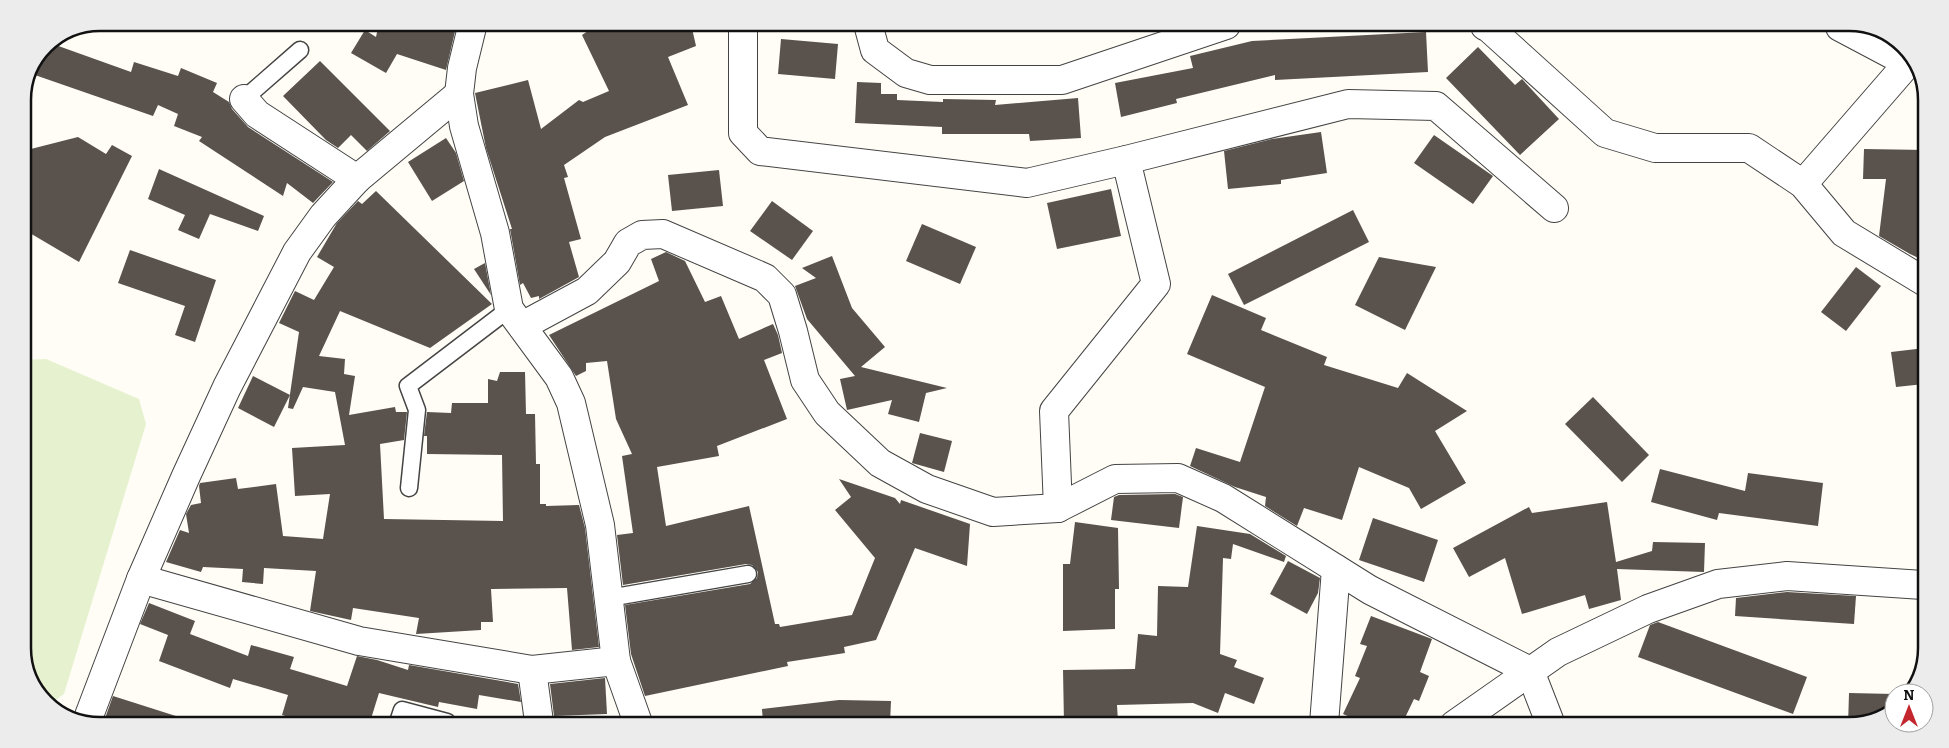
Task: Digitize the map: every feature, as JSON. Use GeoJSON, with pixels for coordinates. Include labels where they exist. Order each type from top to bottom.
{"type":"FeatureCollection","features":[{"type":"Feature","properties":{"kind":"street"},"geometry":{"type":"LineString","coordinates":[[470,31],[462,68],[459,94],[464,126],[495,233],[516,317],[558,377],[571,403],[600,525],[616,661],[636,717]]}},
{"type":"Feature","properties":{"kind":"street"},"geometry":{"type":"LineString","coordinates":[[743,31],[743,133],[760,151],[1027,183],[1348,104],[1436,106],[1554,208]]}},
{"type":"Feature","properties":{"kind":"street"},"geometry":{"type":"LineString","coordinates":[[870,31],[875,50],[906,74],[930,80],[1062,80],[1208,31]]}},
{"type":"Feature","properties":{"kind":"street"},"geometry":{"type":"LineString","coordinates":[[1492,31],[1605,133],[1655,148],[1749,148],[1802,184],[1844,233],[1918,278]]}},
{"type":"Feature","properties":{"kind":"street"},"geometry":{"type":"LineString","coordinates":[[1849,31],[1900,54]]}},
{"type":"Feature","properties":{"kind":"street"},"geometry":{"type":"LineString","coordinates":[[1802,184],[1907,63]]}},
{"type":"Feature","properties":{"kind":"street"},"geometry":{"type":"LineString","coordinates":[[89,716],[141,579],[186,476],[227,387],[297,252],[323,216],[357,179],[459,94]]}},
{"type":"Feature","properties":{"kind":"street"},"geometry":{"type":"LineString","coordinates":[[244,99],[257,114],[357,179]]}},
{"type":"Feature","properties":{"kind":"street"},"geometry":{"type":"LineString","coordinates":[[1058,508],[1054,411],[1156,284],[1126,160]]}},
{"type":"Feature","properties":{"kind":"street"},"geometry":{"type":"LineString","coordinates":[[516,317],[587,292],[617,262],[628,243],[642,235],[663,234],[765,278],[782,295],[805,380],[827,413],[880,463],[927,488],[993,512],[1058,508],[1115,478],[1178,478],[1223,498],[1370,590],[1530,671],[1548,717]]}},
{"type":"Feature","properties":{"kind":"street"},"geometry":{"type":"LineString","coordinates":[[1325,717],[1336,569]]}},
{"type":"Feature","properties":{"kind":"street"},"geometry":{"type":"LineString","coordinates":[[1464,717],[1558,652],[1648,609],[1718,584],[1787,576],[1918,585]]}},
{"type":"Feature","properties":{"kind":"street"},"geometry":{"type":"LineString","coordinates":[[141,579],[359,641],[532,670],[616,661]]}},
{"type":"Feature","properties":{"kind":"street"},"geometry":{"type":"LineString","coordinates":[[532,670],[538,717]]}},
{"type":"Feature","properties":{"kind":"lane"},"geometry":{"type":"LineString","coordinates":[[244,99],[300,50]]}},
{"type":"Feature","properties":{"kind":"lane"},"geometry":{"type":"LineString","coordinates":[[409,488],[417,410],[408,386],[516,317]]}},
{"type":"Feature","properties":{"kind":"lane"},"geometry":{"type":"LineString","coordinates":[[609,598],[748,574]]}},
{"type":"Feature","properties":{"kind":"lane"},"geometry":{"type":"LineString","coordinates":[[400,717],[402,710],[428,717]]}},
{"type":"Feature","properties":{"kind":"green space"},"geometry":{"type":"Polygon","coordinates":[[[46,359],[139,399],[146,424],[64,694],[55,700],[40,682],[31,653],[31,360],[46,359]]]}},
{"type":"Feature","properties":{"kind":"building"},"geometry":{"type":"Polygon","coordinates":[[[364,31],[376,37],[377,31],[455,31],[446,70],[397,54],[386,73],[351,53],[364,31]]]}},
{"type":"Feature","properties":{"kind":"building"},"geometry":{"type":"Polygon","coordinates":[[[588,31],[693,31],[696,46],[668,57],[688,105],[605,137],[564,165],[568,177],[564,178],[581,239],[569,242],[579,277],[539,299],[539,296],[531,298],[523,283],[520,285],[510,229],[512,229],[486,148],[475,93],[528,80],[541,129],[579,100],[583,102],[609,91],[582,35],[588,31]]]}},
{"type":"Feature","properties":{"kind":"building"},"geometry":{"type":"Polygon","coordinates":[[[1426,32],[1428,72],[1275,80],[1275,75],[1176,99],[1177,103],[1121,117],[1115,83],[1193,68],[1190,56],[1252,41],[1426,32]]]}},
{"type":"Feature","properties":{"kind":"building"},"geometry":{"type":"Polygon","coordinates":[[[781,39],[838,44],[835,79],[778,74],[781,39]]]}},
{"type":"Feature","properties":{"kind":"building"},"geometry":{"type":"Polygon","coordinates":[[[58,46],[131,72],[134,62],[178,76],[181,68],[217,83],[213,92],[229,102],[232,109],[248,127],[333,182],[313,203],[287,183],[283,196],[199,141],[202,137],[174,126],[178,114],[158,105],[153,116],[36,74],[51,51],[58,46]]]}},
{"type":"Feature","properties":{"kind":"building"},"geometry":{"type":"Polygon","coordinates":[[[1478,47],[1515,85],[1522,79],[1559,119],[1520,155],[1446,78],[1478,47]]]}},
{"type":"Feature","properties":{"kind":"building"},"geometry":{"type":"Polygon","coordinates":[[[320,61],[390,131],[367,151],[351,135],[338,148],[326,140],[283,96],[320,61]]]}},
{"type":"Feature","properties":{"kind":"building"},"geometry":{"type":"Polygon","coordinates":[[[857,82],[881,83],[881,94],[897,94],[897,100],[943,102],[943,99],[996,100],[995,105],[1078,98],[1081,138],[1030,141],[1029,134],[942,134],[942,127],[855,123],[857,82]]]}},
{"type":"Feature","properties":{"kind":"building"},"geometry":{"type":"Polygon","coordinates":[[[1321,132],[1327,173],[1281,180],[1281,184],[1228,189],[1224,151],[1272,139],[1321,132]]]}},
{"type":"Feature","properties":{"kind":"building"},"geometry":{"type":"Polygon","coordinates":[[[1434,135],[1493,176],[1473,204],[1414,163],[1434,135]]]}},
{"type":"Feature","properties":{"kind":"building"},"geometry":{"type":"Polygon","coordinates":[[[78,137],[106,154],[112,145],[132,156],[79,262],[31,234],[31,149],[78,137]]]}},
{"type":"Feature","properties":{"kind":"building"},"geometry":{"type":"Polygon","coordinates":[[[446,138],[456,153],[464,181],[432,201],[408,162],[446,138]]]}},
{"type":"Feature","properties":{"kind":"building"},"geometry":{"type":"Polygon","coordinates":[[[1864,149],[1918,150],[1918,258],[1879,236],[1886,179],[1863,179],[1864,149]]]}},
{"type":"Feature","properties":{"kind":"building"},"geometry":{"type":"Polygon","coordinates":[[[159,169],[264,216],[258,231],[210,214],[199,239],[178,230],[185,215],[148,199],[159,169]]]}},
{"type":"Feature","properties":{"kind":"building"},"geometry":{"type":"Polygon","coordinates":[[[719,170],[723,206],[672,211],[668,175],[719,170]]]}},
{"type":"Feature","properties":{"kind":"building"},"geometry":{"type":"Polygon","coordinates":[[[1111,189],[1121,236],[1057,249],[1047,203],[1111,189]]]}},
{"type":"Feature","properties":{"kind":"building"},"geometry":{"type":"Polygon","coordinates":[[[376,191],[492,304],[430,348],[340,311],[319,356],[345,359],[344,374],[355,376],[349,415],[395,407],[396,412],[407,412],[404,440],[380,444],[384,519],[503,521],[502,455],[427,454],[427,436],[424,436],[427,412],[451,413],[452,403],[488,403],[488,379],[497,381],[500,372],[525,372],[526,414],[535,414],[536,464],[540,464],[540,504],[546,504],[546,506],[579,505],[585,528],[599,647],[572,650],[567,588],[491,589],[493,622],[481,622],[481,630],[416,634],[419,618],[353,608],[351,620],[310,611],[316,571],[264,568],[263,584],[242,582],[243,569],[203,567],[201,572],[166,562],[180,530],[189,533],[186,514],[191,505],[201,503],[200,483],[236,478],[238,489],[276,484],[283,536],[323,539],[330,494],[295,496],[292,448],[345,445],[335,392],[303,387],[293,409],[288,408],[299,332],[279,323],[295,291],[314,300],[334,267],[317,257],[337,223],[358,201],[362,204],[376,191]]]}},
{"type":"Feature","properties":{"kind":"building"},"geometry":{"type":"Polygon","coordinates":[[[772,201],[813,231],[792,260],[750,231],[772,201]]]}},
{"type":"Feature","properties":{"kind":"building"},"geometry":{"type":"Polygon","coordinates":[[[1353,210],[1369,242],[1244,305],[1228,274],[1353,210]]]}},
{"type":"Feature","properties":{"kind":"building"},"geometry":{"type":"Polygon","coordinates":[[[922,224],[976,247],[960,284],[906,261],[922,224]]]}},
{"type":"Feature","properties":{"kind":"building"},"geometry":{"type":"Polygon","coordinates":[[[130,250],[216,280],[195,342],[175,335],[185,306],[118,283],[130,250]]]}},
{"type":"Feature","properties":{"kind":"building"},"geometry":{"type":"Polygon","coordinates":[[[666,252],[685,261],[705,302],[721,296],[739,339],[773,324],[778,335],[782,353],[764,360],[787,419],[717,446],[719,456],[657,467],[666,526],[749,506],[775,624],[779,624],[780,627],[852,615],[875,558],[835,510],[851,497],[839,479],[895,498],[900,504],[901,500],[970,524],[967,566],[915,548],[876,640],[844,647],[845,653],[787,662],[788,666],[645,696],[631,654],[625,605],[750,584],[757,578],[758,572],[752,565],[746,564],[623,585],[617,535],[633,533],[622,456],[632,454],[616,419],[607,361],[586,363],[586,371],[576,376],[549,335],[659,281],[651,259],[666,252]]]}},
{"type":"Feature","properties":{"kind":"building"},"geometry":{"type":"Polygon","coordinates":[[[832,256],[852,308],[885,347],[861,367],[947,388],[926,393],[919,422],[888,414],[892,400],[847,410],[840,379],[855,376],[807,319],[795,286],[816,278],[802,268],[832,256]]]}},
{"type":"Feature","properties":{"kind":"building"},"geometry":{"type":"Polygon","coordinates":[[[1379,257],[1436,267],[1405,330],[1355,305],[1379,257]]]}},
{"type":"Feature","properties":{"kind":"building"},"geometry":{"type":"Polygon","coordinates":[[[485,263],[491,295],[474,269],[485,263]]]}},
{"type":"Feature","properties":{"kind":"building"},"geometry":{"type":"Polygon","coordinates":[[[1856,267],[1881,286],[1846,331],[1821,312],[1856,267]]]}},
{"type":"Feature","properties":{"kind":"building"},"geometry":{"type":"Polygon","coordinates":[[[1212,295],[1266,318],[1261,330],[1327,357],[1324,365],[1398,388],[1407,373],[1467,411],[1435,431],[1466,483],[1421,509],[1409,488],[1359,467],[1342,520],[1304,508],[1297,526],[1265,506],[1266,497],[1235,487],[1190,466],[1196,448],[1240,462],[1265,387],[1187,354],[1212,295]]]}},
{"type":"Feature","properties":{"kind":"building"},"geometry":{"type":"Polygon","coordinates":[[[1918,349],[1918,385],[1896,387],[1891,352],[1918,349]]]}},
{"type":"Feature","properties":{"kind":"building"},"geometry":{"type":"Polygon","coordinates":[[[253,376],[290,395],[274,427],[238,408],[253,376]]]}},
{"type":"Feature","properties":{"kind":"building"},"geometry":{"type":"Polygon","coordinates":[[[1593,397],[1649,455],[1622,482],[1565,424],[1593,397]]]}},
{"type":"Feature","properties":{"kind":"building"},"geometry":{"type":"Polygon","coordinates":[[[920,433],[952,441],[944,472],[912,463],[920,433]]]}},
{"type":"Feature","properties":{"kind":"building"},"geometry":{"type":"Polygon","coordinates":[[[1660,469],[1745,491],[1748,473],[1823,483],[1818,526],[1719,513],[1717,520],[1651,502],[1660,469]]]}},
{"type":"Feature","properties":{"kind":"building"},"geometry":{"type":"Polygon","coordinates":[[[1175,494],[1183,497],[1179,528],[1111,520],[1114,497],[1119,495],[1175,494]]]}},
{"type":"Feature","properties":{"kind":"building"},"geometry":{"type":"Polygon","coordinates":[[[1607,502],[1616,562],[1652,551],[1653,542],[1705,543],[1704,572],[1617,569],[1621,600],[1589,609],[1585,595],[1522,614],[1505,558],[1469,577],[1453,548],[1529,507],[1532,513],[1607,502]]]}},
{"type":"Feature","properties":{"kind":"building"},"geometry":{"type":"Polygon","coordinates":[[[1373,518],[1438,540],[1424,582],[1359,560],[1373,518]]]}},
{"type":"Feature","properties":{"kind":"building"},"geometry":{"type":"Polygon","coordinates":[[[1075,522],[1118,528],[1119,589],[1115,589],[1115,629],[1063,631],[1063,564],[1070,564],[1075,522]]]}},
{"type":"Feature","properties":{"kind":"building"},"geometry":{"type":"Polygon","coordinates":[[[1197,526],[1250,534],[1286,556],[1284,562],[1233,544],[1231,559],[1223,558],[1220,654],[1237,660],[1234,667],[1264,678],[1254,704],[1225,693],[1218,713],[1193,703],[1117,705],[1118,717],[1064,717],[1063,670],[1135,669],[1138,634],[1157,636],[1158,586],[1188,587],[1197,526]]]}},
{"type":"Feature","properties":{"kind":"building"},"geometry":{"type":"Polygon","coordinates":[[[1288,561],[1320,578],[1318,593],[1307,614],[1270,594],[1288,561]]]}},
{"type":"Feature","properties":{"kind":"building"},"geometry":{"type":"Polygon","coordinates":[[[1787,592],[1856,596],[1854,624],[1735,616],[1736,598],[1787,592]]]}},
{"type":"Feature","properties":{"kind":"building"},"geometry":{"type":"Polygon","coordinates":[[[149,603],[195,621],[190,634],[248,656],[251,645],[294,657],[290,669],[347,686],[357,656],[408,670],[409,665],[518,684],[521,702],[479,695],[477,709],[439,702],[438,707],[379,693],[372,717],[289,717],[282,715],[288,695],[233,679],[230,688],[159,661],[168,635],[140,624],[149,603]]]}},
{"type":"Feature","properties":{"kind":"building"},"geometry":{"type":"Polygon","coordinates":[[[1371,616],[1432,639],[1420,672],[1429,676],[1419,701],[1414,699],[1405,717],[1350,717],[1343,714],[1360,678],[1355,676],[1367,646],[1360,644],[1371,616]]]}},
{"type":"Feature","properties":{"kind":"building"},"geometry":{"type":"Polygon","coordinates":[[[1658,622],[1807,677],[1793,714],[1638,657],[1650,625],[1658,622]]]}},
{"type":"Feature","properties":{"kind":"building"},"geometry":{"type":"Polygon","coordinates":[[[605,678],[607,714],[554,716],[550,684],[605,678]]]}},
{"type":"Feature","properties":{"kind":"building"},"geometry":{"type":"Polygon","coordinates":[[[1849,693],[1884,694],[1884,707],[1880,710],[1849,717],[1849,693]]]}},
{"type":"Feature","properties":{"kind":"building"},"geometry":{"type":"Polygon","coordinates":[[[113,696],[179,717],[105,717],[113,696]]]}},
{"type":"Feature","properties":{"kind":"building"},"geometry":{"type":"Polygon","coordinates":[[[839,700],[891,701],[890,717],[763,717],[762,709],[839,700]]]}}]}
